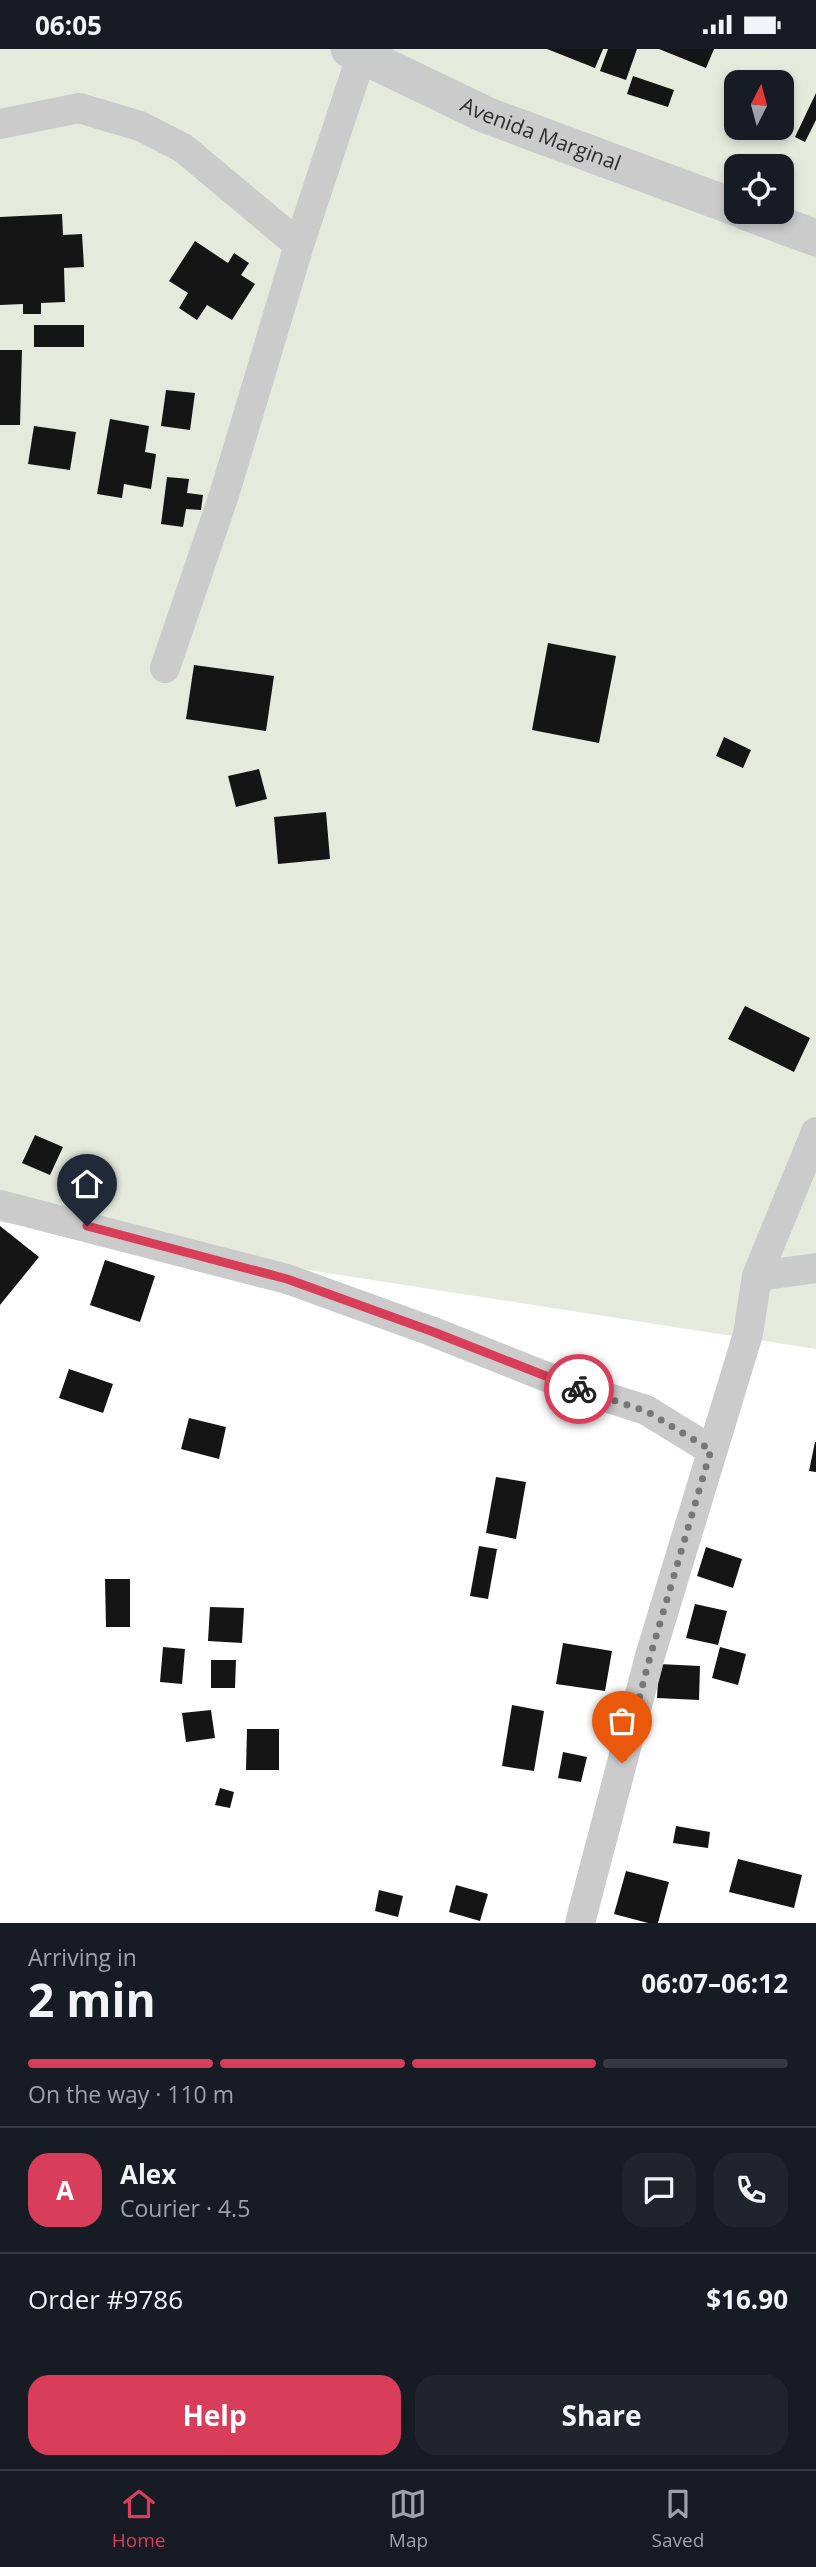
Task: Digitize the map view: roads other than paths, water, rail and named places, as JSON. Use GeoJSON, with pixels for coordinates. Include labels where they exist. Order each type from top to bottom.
{"type":"FeatureCollection","features":[{"type":"Feature","properties":{"kind":"street","name":"Avenida Marginal"},"geometry":{"type":"LineString","coordinates":[[355,52],[486,115],[724,203]]}},
{"type":"Feature","properties":{"kind":"street"},"geometry":{"type":"LineString","coordinates":[[165,668],[224,495],[355,52]]}},
{"type":"Feature","properties":{"kind":"street"},"geometry":{"type":"LineString","coordinates":[[0,124],[79,108],[140,126],[183,148],[299,245]]}},
{"type":"Feature","properties":{"kind":"street"},"geometry":{"type":"LineString","coordinates":[[778,224],[816,238]]}},
{"type":"Feature","properties":{"kind":"street"},"geometry":{"type":"LineString","coordinates":[[580,1923],[650,1657],[748,1334],[757,1276],[816,1132]]}},
{"type":"Feature","properties":{"kind":"street"},"geometry":{"type":"LineString","coordinates":[[0,1205],[287,1279],[431,1331],[562,1383],[646,1411],[711,1450]]}},
{"type":"Feature","properties":{"kind":"street"},"geometry":{"type":"LineString","coordinates":[[757,1276],[816,1268]]}}]}
